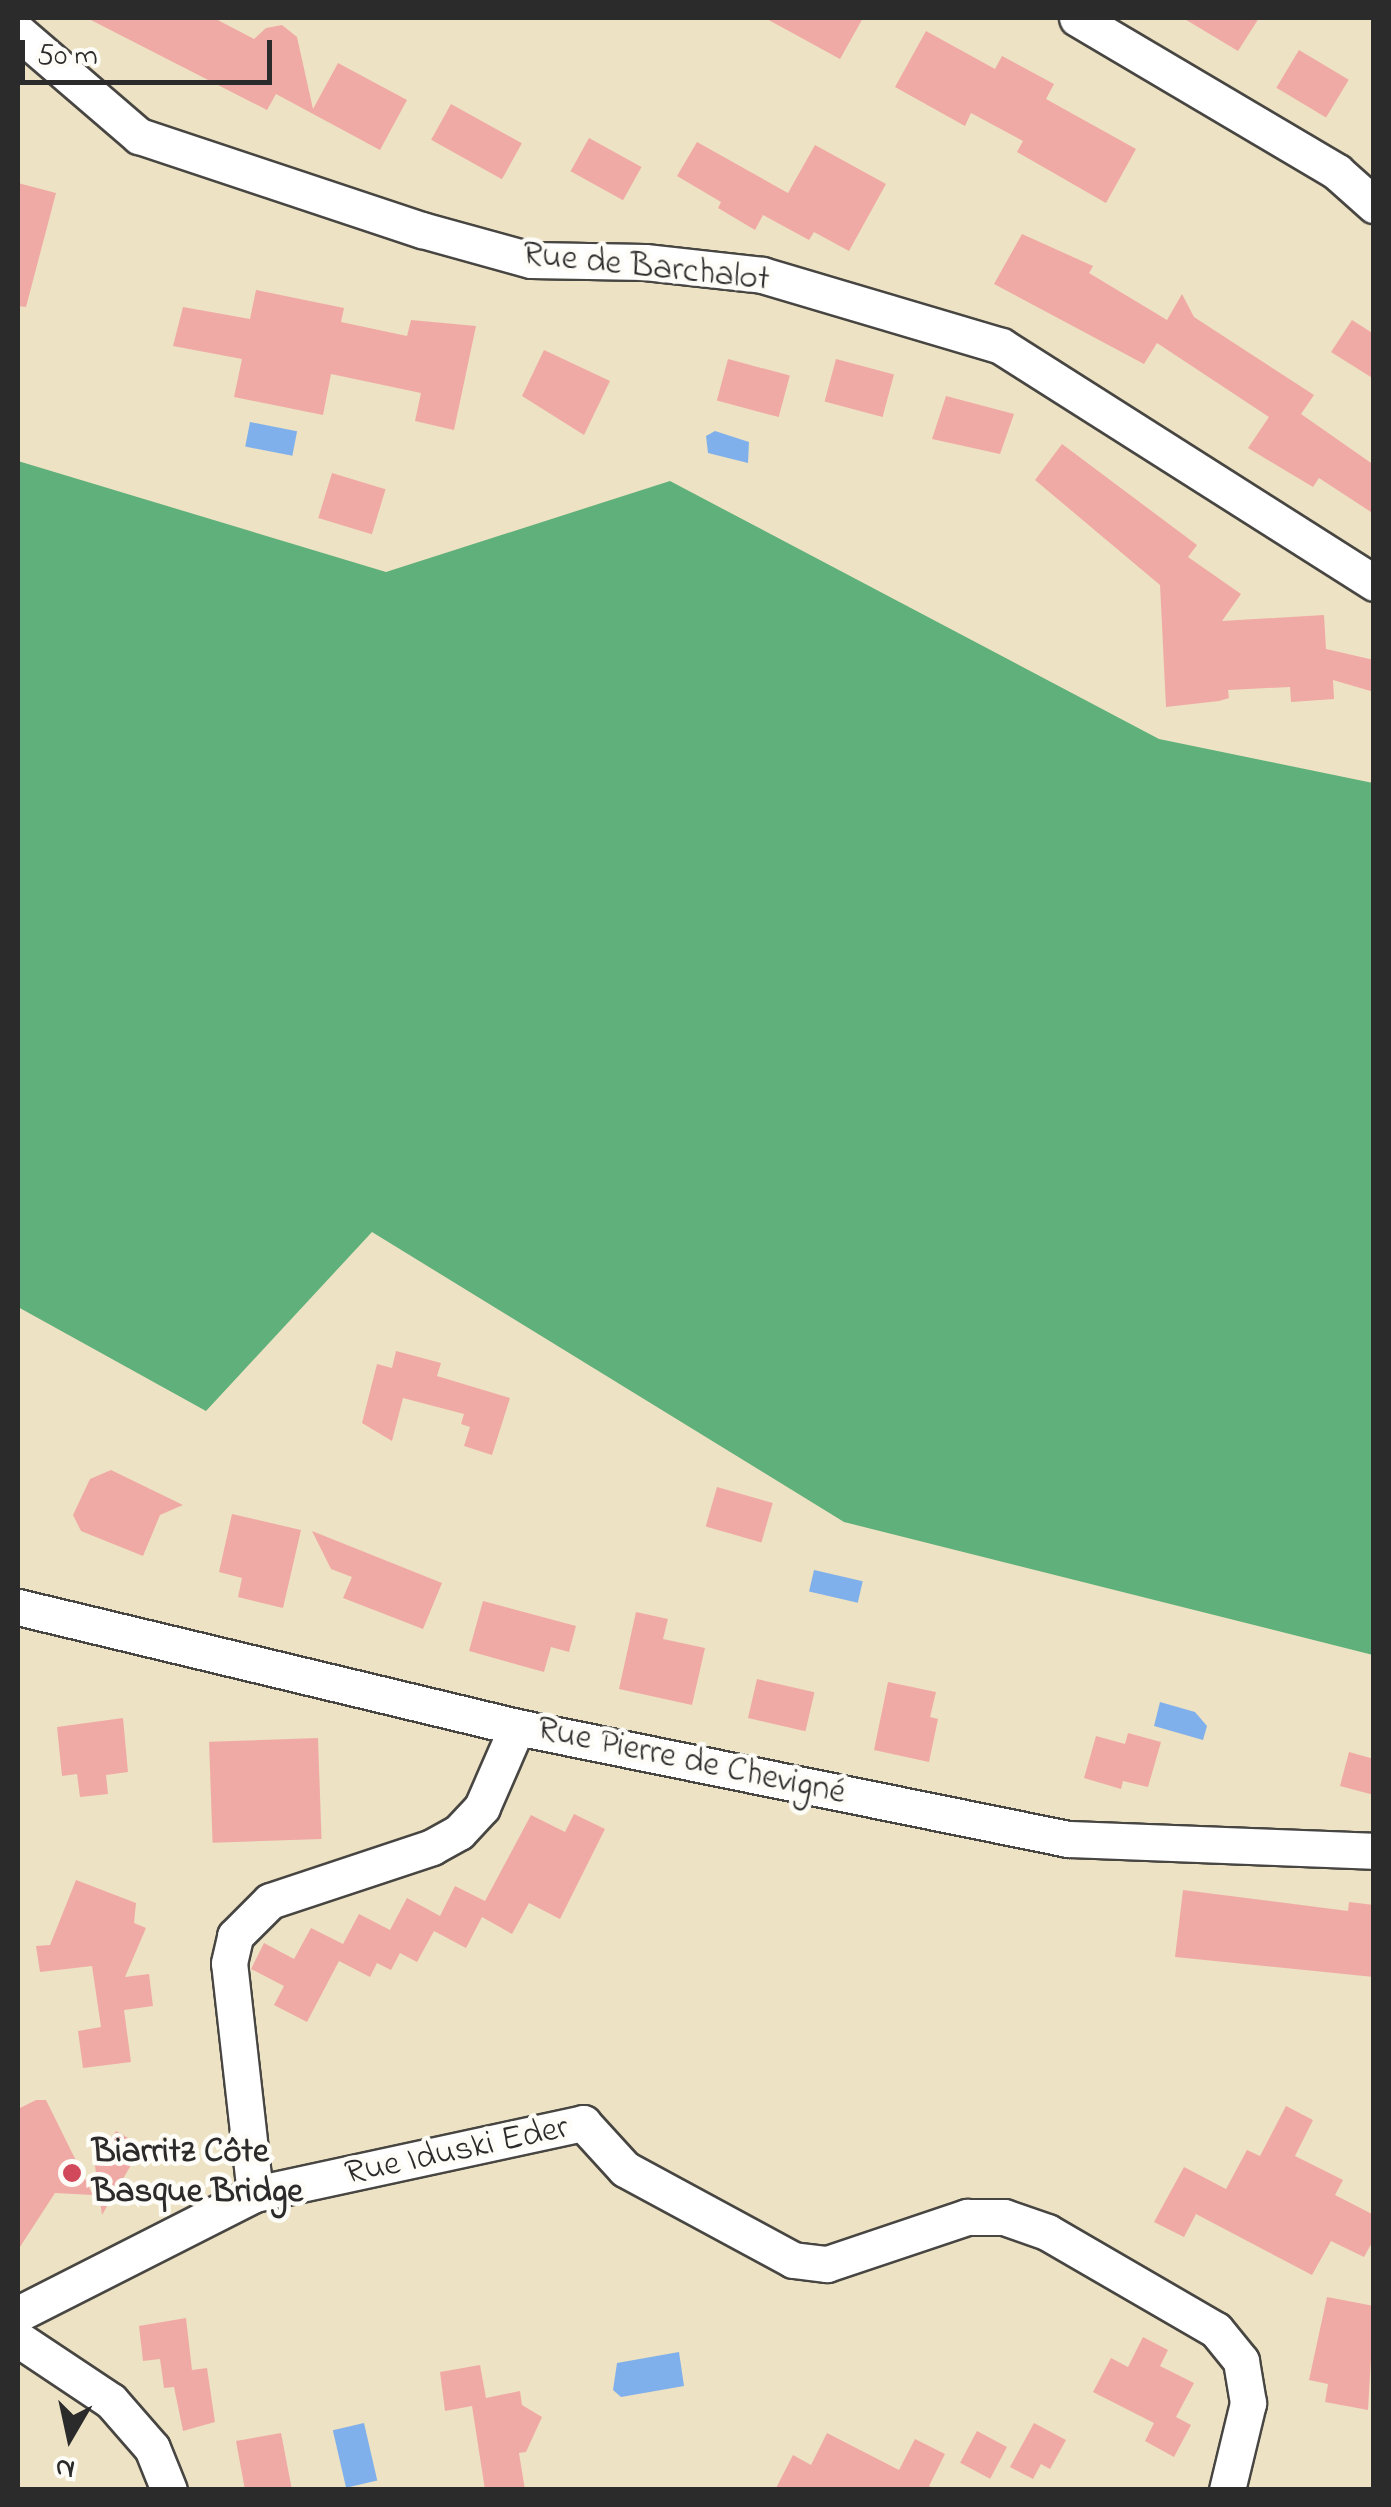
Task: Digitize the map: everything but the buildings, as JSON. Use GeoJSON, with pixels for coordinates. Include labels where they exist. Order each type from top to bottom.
{"type":"FeatureCollection","features":[{"type":"Feature","properties":{"kind":"street"},"geometry":{"type":"LineString","coordinates":[[1077,18],[1337,172],[1374,205]]}},
{"type":"Feature","properties":{"kind":"street","name":"Rue de Barchalot"},"geometry":{"type":"LineString","coordinates":[[18,32],[139,136],[422,230],[532,260],[645,262],[762,275],[1001,346],[1374,583]]}},
{"type":"Feature","properties":{"kind":"street","name":"Rue Pierre de Chevigné"},"geometry":{"type":"LineString","coordinates":[[18,1607],[517,1726],[1068,1839],[1374,1851]]}},
{"type":"Feature","properties":{"kind":"street"},"geometry":{"type":"LineString","coordinates":[[255,2194],[229,1963],[235,1936],[270,1902],[432,1847],[458,1832],[482,1807],[517,1726]]}},
{"type":"Feature","properties":{"kind":"street","name":"Rue Iduski Eder"},"geometry":{"type":"LineString","coordinates":[[18,2314],[255,2194],[583,2123],[625,2169],[793,2260],[826,2264],[967,2217],[1004,2217],[1047,2232],[1216,2330],[1241,2361],[1248,2402],[1227,2490]]}},
{"type":"Feature","properties":{"kind":"street"},"geometry":{"type":"LineString","coordinates":[[18,2338],[111,2402],[152,2448],[169,2490]]}},
{"type":"Feature","properties":{"kind":"green space"},"geometry":{"type":"Polygon","coordinates":[[[18,461],[386,572],[670,481],[1159,739],[1373,783],[1373,1655],[844,1522],[372,1232],[206,1411],[18,1307],[18,461]]]}},
{"type":"Feature","properties":{"kind":"water"},"geometry":{"type":"Polygon","coordinates":[[[250,422],[297,431],[292,456],[245,447],[250,422]]]}},
{"type":"Feature","properties":{"kind":"water"},"geometry":{"type":"Polygon","coordinates":[[[715,431],[749,442],[748,463],[708,453],[706,436],[715,431]]]}},
{"type":"Feature","properties":{"kind":"water"},"geometry":{"type":"Polygon","coordinates":[[[814,1570],[863,1581],[858,1603],[809,1591],[814,1570]]]}},
{"type":"Feature","properties":{"kind":"water"},"geometry":{"type":"Polygon","coordinates":[[[1160,1702],[1195,1712],[1207,1726],[1203,1740],[1154,1726],[1160,1702]]]}},
{"type":"Feature","properties":{"kind":"water"},"geometry":{"type":"Polygon","coordinates":[[[679,2352],[684,2386],[621,2397],[613,2390],[617,2363],[679,2352]]]}},
{"type":"Feature","properties":{"kind":"water"},"geometry":{"type":"Polygon","coordinates":[[[364,2423],[377,2480],[346,2488],[333,2430],[364,2423]]]}},
{"type":"Feature","properties":{"kind":"place","name":"Biarritz Côte Basque Bridge"},"geometry":{"type":"Point","coordinates":[72,2173]}}]}
